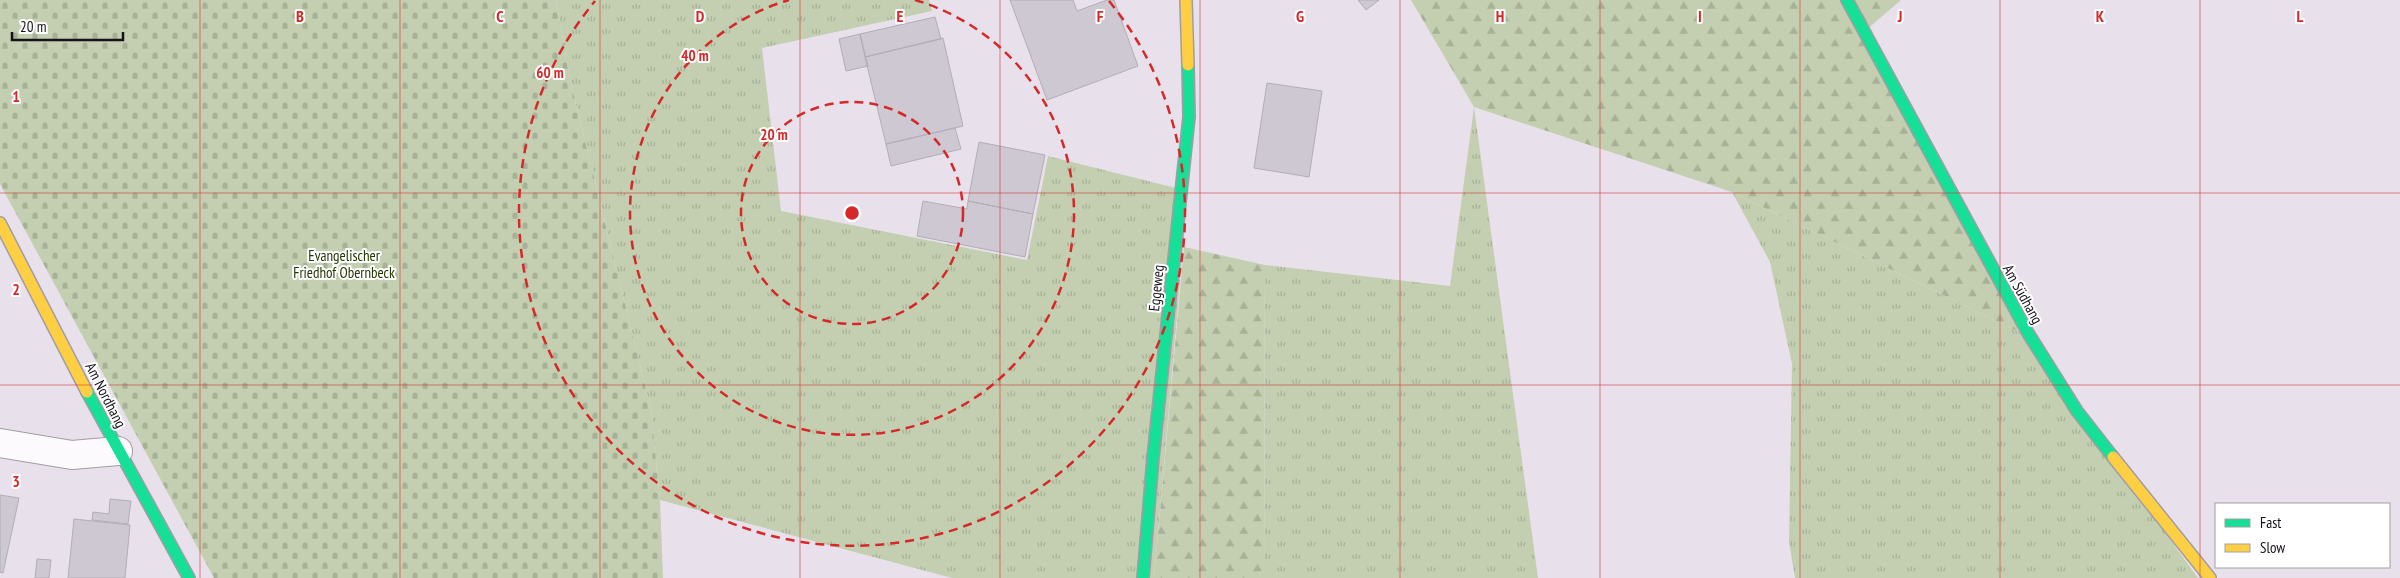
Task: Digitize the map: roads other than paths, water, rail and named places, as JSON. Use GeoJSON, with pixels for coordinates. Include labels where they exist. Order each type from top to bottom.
{"type":"FeatureCollection","features":[{"type":"Feature","properties":{"kind":"street","name":"Eggeweg"},"geometry":{"type":"LineString","coordinates":[[1143,578],[1153,458],[1189,117],[1186,0]]}},
{"type":"Feature","properties":{"kind":"street","name":"Am Südhang"},"geometry":{"type":"LineString","coordinates":[[1847,0],[2028,333],[2077,411],[2210,578]]}},
{"type":"Feature","properties":{"kind":"street","name":"Am Nordhang"},"geometry":{"type":"LineString","coordinates":[[0,223],[118,452],[189,578]]}},
{"type":"Feature","properties":{"kind":"street"},"geometry":{"type":"LineString","coordinates":[[0,443],[72,455],[118,452]]}},
{"type":"Feature","properties":{"kind":"park label","name":"Evangelischer Friedhof Obernbeck"},"geometry":{"type":"Point","coordinates":[344,264]}}]}
